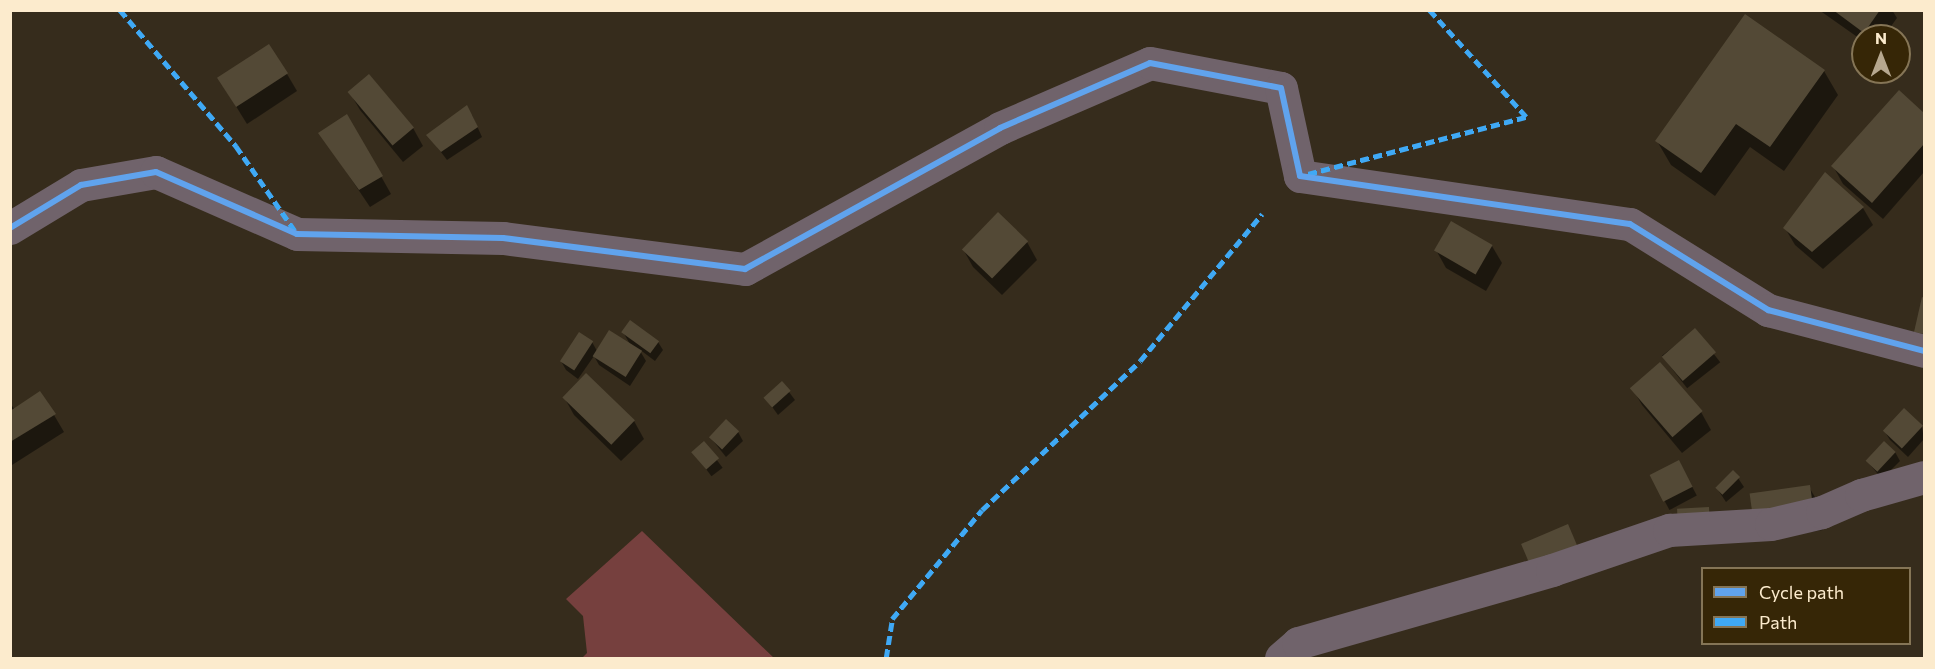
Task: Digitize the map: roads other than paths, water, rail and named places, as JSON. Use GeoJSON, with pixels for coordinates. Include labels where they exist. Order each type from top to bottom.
{"type":"FeatureCollection","features":[{"type":"Feature","properties":{"kind":"street"},"geometry":{"type":"LineString","coordinates":[[10,228],[81,185],[156,172],[297,234],[503,238],[745,269],[1000,128],[1150,63],[1281,88],[1300,176],[1630,224],[1768,310],[1924,351]]}},
{"type":"Feature","properties":{"kind":"street"},"geometry":{"type":"LineString","coordinates":[[1281,658],[1298,643],[1552,570],[1669,530],[1771,524],[1822,512],[1861,495],[1924,477]]}}]}
